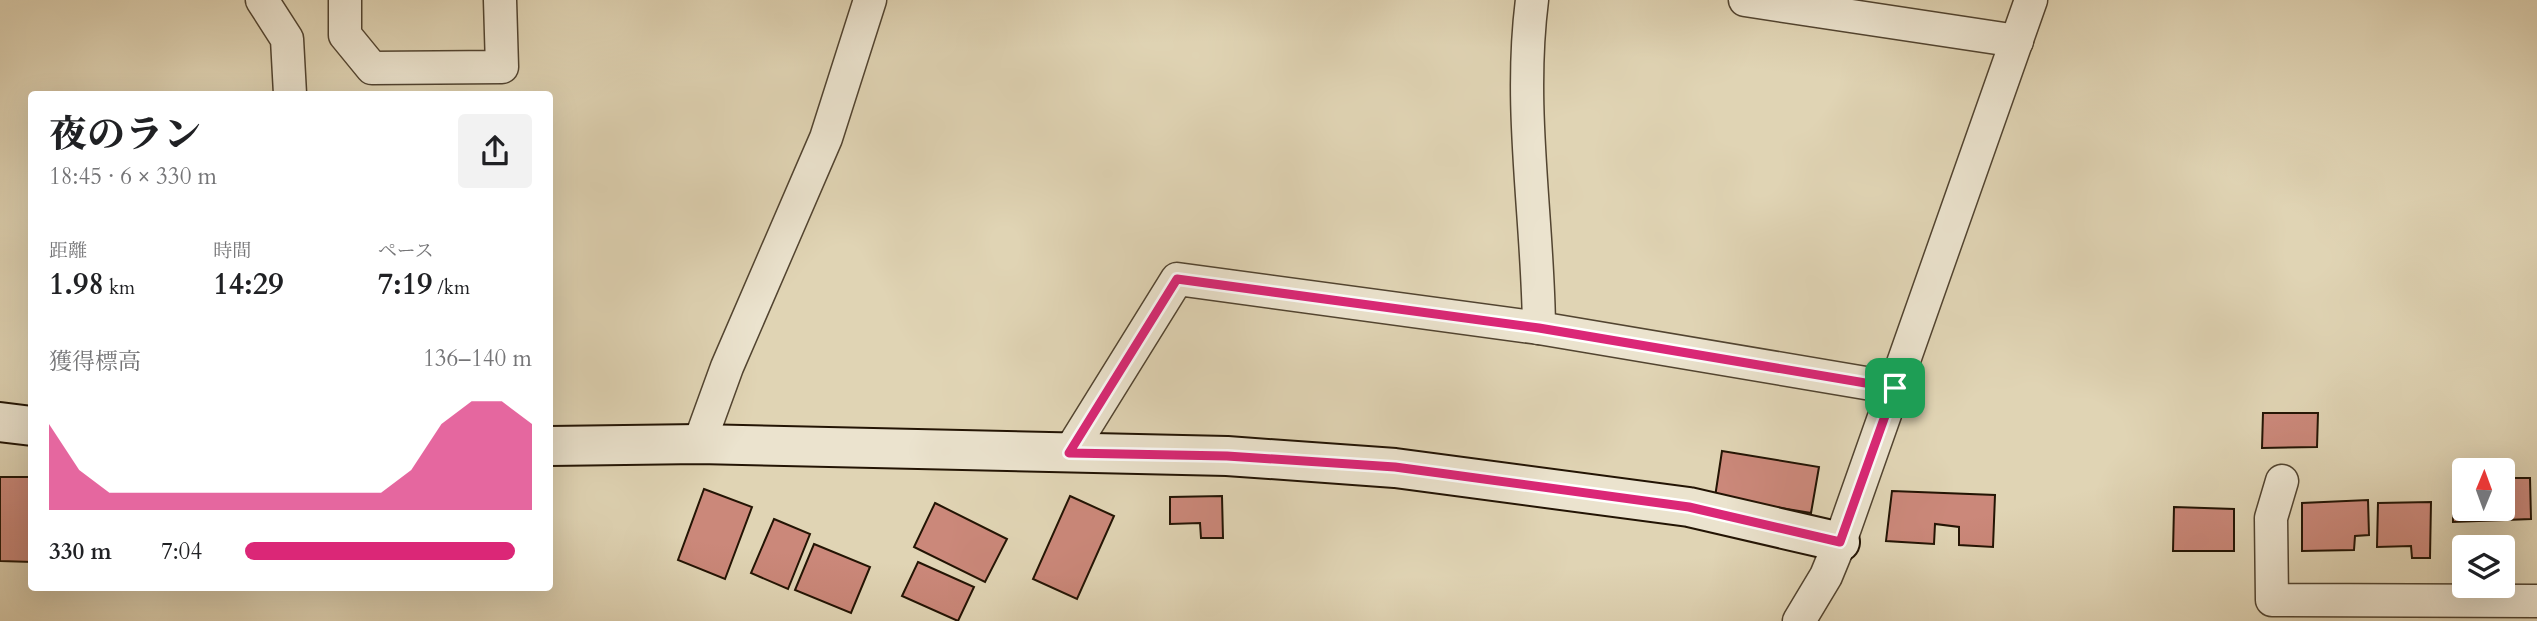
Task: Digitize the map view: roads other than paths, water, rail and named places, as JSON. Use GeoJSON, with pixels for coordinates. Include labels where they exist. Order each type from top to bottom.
{"type":"FeatureCollection","features":[{"type":"Feature","properties":{"kind":"street"},"geometry":{"type":"LineString","coordinates":[[262,0],[287,39],[290,91]]}},
{"type":"Feature","properties":{"kind":"street"},"geometry":{"type":"LineString","coordinates":[[345,0],[345,35],[372,68],[502,67],[500,0]]}},
{"type":"Feature","properties":{"kind":"street"},"geometry":{"type":"LineString","coordinates":[[699,444],[727,367],[825,138],[870,0]]}},
{"type":"Feature","properties":{"kind":"street"},"geometry":{"type":"LineString","coordinates":[[1532,0],[1525,94],[1538,269],[1539,328]]}},
{"type":"Feature","properties":{"kind":"street"},"geometry":{"type":"LineString","coordinates":[[1745,0],[2017,41]]}},
{"type":"Feature","properties":{"kind":"street"},"geometry":{"type":"LineString","coordinates":[[1799,621],[1826,576],[1840,542],[2031,0]]}},
{"type":"Feature","properties":{"kind":"street"},"geometry":{"type":"LineString","coordinates":[[1069,453],[1177,279],[1539,328],[1895,388]]}},
{"type":"Feature","properties":{"kind":"street"},"geometry":{"type":"LineString","coordinates":[[0,422],[28,426]]}},
{"type":"Feature","properties":{"kind":"street"},"geometry":{"type":"LineString","coordinates":[[553,446],[699,444],[1227,456],[1395,467],[1689,507],[1840,542]]}},
{"type":"Feature","properties":{"kind":"street"},"geometry":{"type":"LineString","coordinates":[[2282,481],[2271,518],[2272,600],[2537,601]]}}]}
